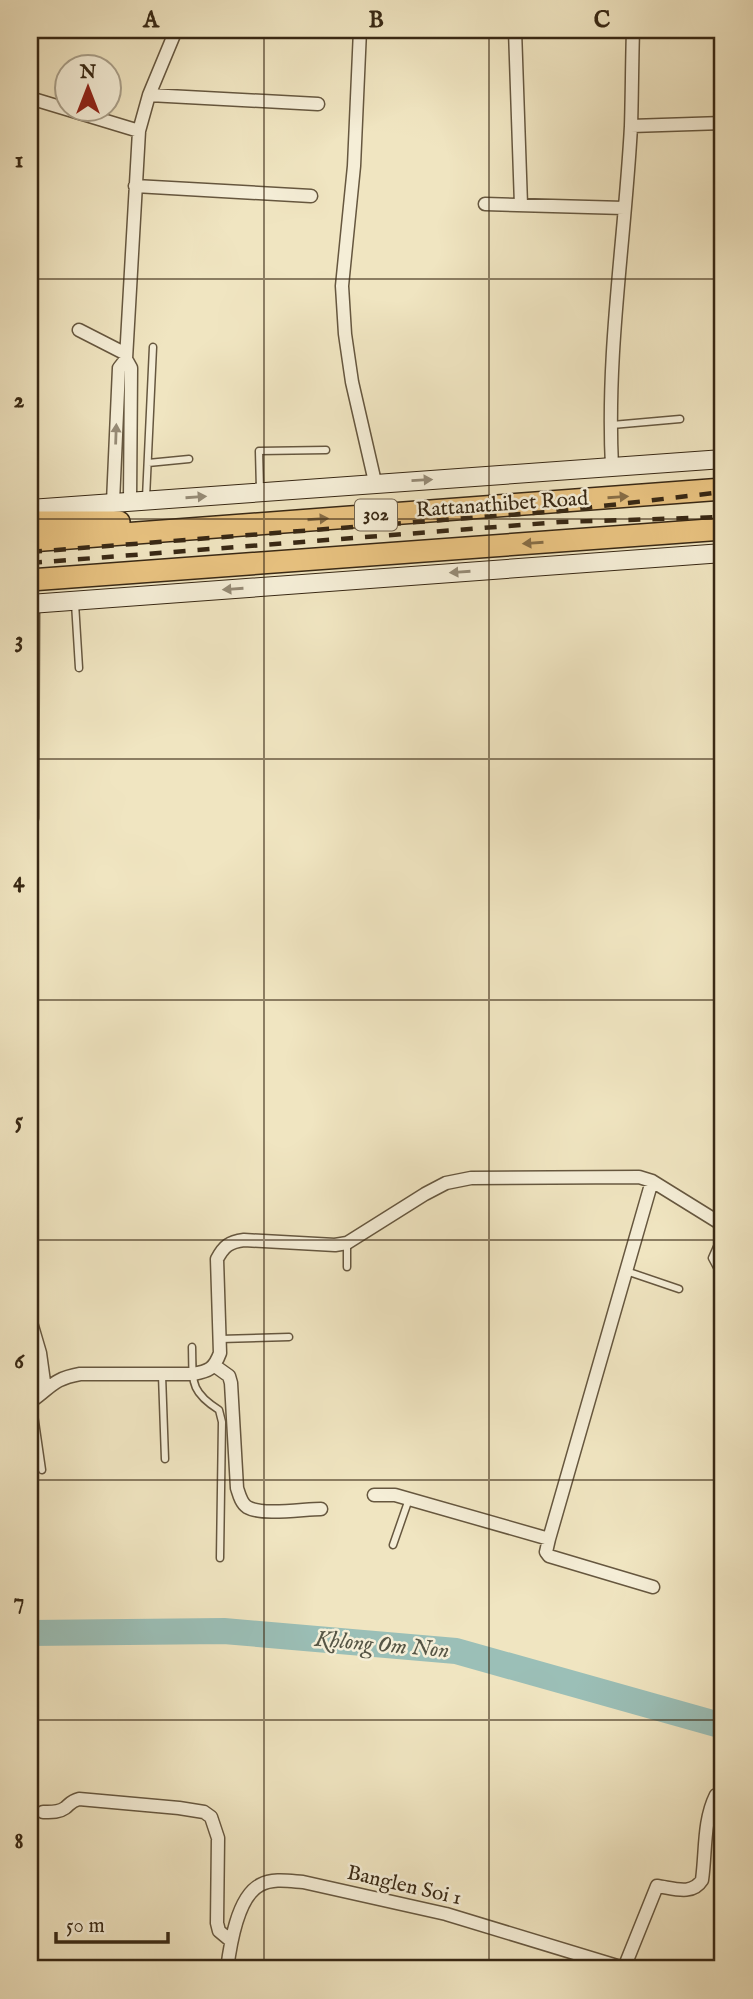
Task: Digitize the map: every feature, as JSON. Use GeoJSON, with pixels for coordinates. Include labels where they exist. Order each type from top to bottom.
{"type":"FeatureCollection","features":[{"type":"Feature","properties":{"kind":"main road","name":"Rattanathibet Road"},"geometry":{"type":"LineString","coordinates":[[30,509],[375,482],[723,459]]}},
{"type":"Feature","properties":{"kind":"main road","name":"Rattanathibet Road"},"geometry":{"type":"LineString","coordinates":[[30,541],[723,489]]}},
{"type":"Feature","properties":{"kind":"main road"},"geometry":{"type":"LineString","coordinates":[[30,522],[270,522]]}},
{"type":"Feature","properties":{"kind":"main road","name":"Rattanathibet Road"},"geometry":{"type":"LineString","coordinates":[[30,580],[723,528]]}},
{"type":"Feature","properties":{"kind":"main road"},"geometry":{"type":"LineString","coordinates":[[32,600],[75,601],[723,553]]}},
{"type":"Feature","properties":{"kind":"main road"},"geometry":{"type":"LineString","coordinates":[[32,600],[272,562]]}},
{"type":"Feature","properties":{"kind":"street"},"geometry":{"type":"LineString","coordinates":[[130,501],[119,368],[126,356],[139,131],[149,95],[176,30]]}},
{"type":"Feature","properties":{"kind":"street"},"geometry":{"type":"LineString","coordinates":[[360,30],[354,166],[342,286],[352,382],[375,482]]}},
{"type":"Feature","properties":{"kind":"street"},"geometry":{"type":"LineString","coordinates":[[515,30],[521,205]]}},
{"type":"Feature","properties":{"kind":"street"},"geometry":{"type":"LineString","coordinates":[[612,467],[610,425],[614,310],[631,126],[633,30]]}},
{"type":"Feature","properties":{"kind":"street"},"geometry":{"type":"LineString","coordinates":[[149,95],[318,104]]}},
{"type":"Feature","properties":{"kind":"street"},"geometry":{"type":"LineString","coordinates":[[30,98],[139,131]]}},
{"type":"Feature","properties":{"kind":"street"},"geometry":{"type":"LineString","coordinates":[[631,126],[723,123]]}},
{"type":"Feature","properties":{"kind":"street"},"geometry":{"type":"LineString","coordinates":[[135,186],[311,196]]}},
{"type":"Feature","properties":{"kind":"street"},"geometry":{"type":"LineString","coordinates":[[485,204],[624,208]]}},
{"type":"Feature","properties":{"kind":"street"},"geometry":{"type":"LineString","coordinates":[[79,330],[126,356]]}},
{"type":"Feature","properties":{"kind":"street"},"geometry":{"type":"LineString","coordinates":[[31,1401],[63,1377],[80,1374],[162,1375],[207,1372],[215,1366],[220,1353],[217,1259],[230,1242],[244,1240],[335,1245],[347,1243],[446,1183],[471,1178],[639,1177],[652,1181],[723,1225]]}},
{"type":"Feature","properties":{"kind":"street"},"geometry":{"type":"LineString","coordinates":[[652,1181],[546,1552],[549,1556],[653,1587]]}},
{"type":"Feature","properties":{"kind":"street"},"geometry":{"type":"LineString","coordinates":[[30,1319],[40,1353],[45,1389]]}},
{"type":"Feature","properties":{"kind":"street"},"geometry":{"type":"LineString","coordinates":[[215,1366],[229,1376],[231,1383],[237,1488],[242,1502],[259,1511],[321,1509]]}},
{"type":"Feature","properties":{"kind":"street"},"geometry":{"type":"LineString","coordinates":[[374,1495],[395,1495],[549,1539]]}},
{"type":"Feature","properties":{"kind":"street"},"geometry":{"type":"LineString","coordinates":[[626,1969],[657,1886],[691,1889],[702,1880],[710,1806],[716,1795]]}},
{"type":"Feature","properties":{"kind":"street"},"geometry":{"type":"LineString","coordinates":[[43,1812],[57,1812],[79,1799],[204,1812],[211,1817],[218,1838],[217,1923],[219,1931],[231,1941]]}},
{"type":"Feature","properties":{"kind":"street","name":"Banglen Soi 1"},"geometry":{"type":"LineString","coordinates":[[227,1969],[231,1941],[244,1902],[258,1885],[279,1880],[303,1882],[446,1914],[626,1969]]}},
{"type":"Feature","properties":{"kind":"lane"},"geometry":{"type":"LineString","coordinates":[[130,501],[148,463],[153,347]]}},
{"type":"Feature","properties":{"kind":"lane"},"geometry":{"type":"LineString","coordinates":[[610,425],[680,419]]}},
{"type":"Feature","properties":{"kind":"lane"},"geometry":{"type":"LineString","coordinates":[[260,492],[259,451],[326,450]]}},
{"type":"Feature","properties":{"kind":"lane"},"geometry":{"type":"LineString","coordinates":[[148,463],[189,459]]}},
{"type":"Feature","properties":{"kind":"lane"},"geometry":{"type":"LineString","coordinates":[[30,849],[34,818],[32,600]]}},
{"type":"Feature","properties":{"kind":"lane"},"geometry":{"type":"LineString","coordinates":[[75,601],[79,668]]}},
{"type":"Feature","properties":{"kind":"lane"},"geometry":{"type":"LineString","coordinates":[[720,1273],[712,1258],[723,1233]]}},
{"type":"Feature","properties":{"kind":"lane"},"geometry":{"type":"LineString","coordinates":[[347,1243],[347,1266]]}},
{"type":"Feature","properties":{"kind":"lane"},"geometry":{"type":"LineString","coordinates":[[626,1271],[679,1289]]}},
{"type":"Feature","properties":{"kind":"lane"},"geometry":{"type":"LineString","coordinates":[[220,1339],[289,1337]]}},
{"type":"Feature","properties":{"kind":"lane"},"geometry":{"type":"LineString","coordinates":[[192,1348],[193,1374],[201,1398],[219,1410],[222,1422],[220,1558]]}},
{"type":"Feature","properties":{"kind":"lane"},"geometry":{"type":"LineString","coordinates":[[162,1375],[165,1459]]}},
{"type":"Feature","properties":{"kind":"lane"},"geometry":{"type":"LineString","coordinates":[[31,1401],[42,1470]]}},
{"type":"Feature","properties":{"kind":"lane"},"geometry":{"type":"LineString","coordinates":[[393,1545],[409,1499]]}},
{"type":"Feature","properties":{"kind":"waterway","name":"Khlong Om Non"},"geometry":{"type":"LineString","coordinates":[[30,1633],[224,1631],[456,1651],[723,1726]]}},
{"type":"Feature","properties":{"kind":"railway"},"geometry":{"type":"LineString","coordinates":[[30,552],[559,511],[723,492]]}},
{"type":"Feature","properties":{"kind":"railway"},"geometry":{"type":"LineString","coordinates":[[30,563],[560,522],[723,517]]}}]}
